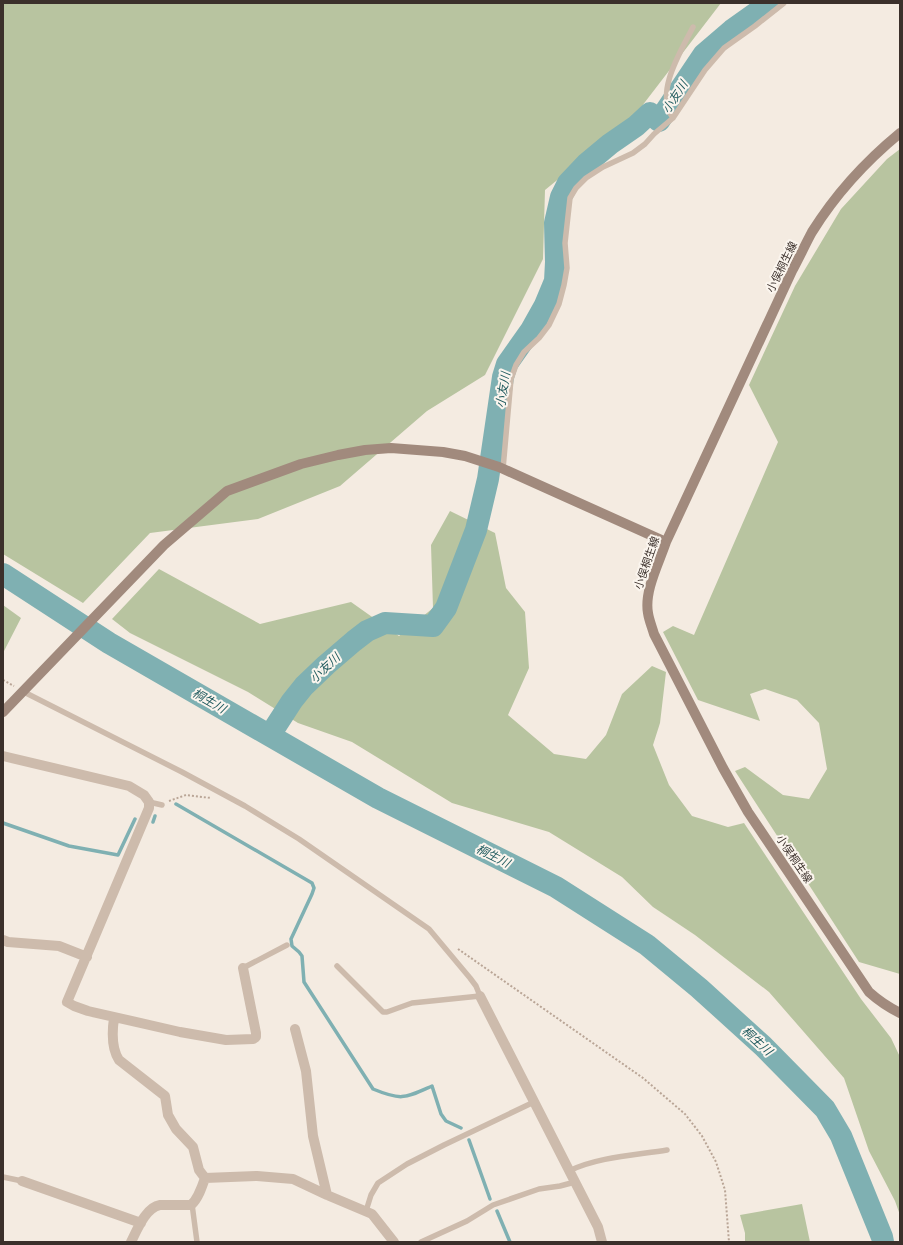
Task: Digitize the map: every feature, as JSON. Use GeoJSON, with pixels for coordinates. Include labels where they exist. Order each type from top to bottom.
{"type":"FeatureCollection","features":[{"type":"Feature","properties":{"kind":"main road","name":"小俣桐生線"},"geometry":{"type":"LineString","coordinates":[[900,133],[884,146],[856,174],[833,202],[812,232],[792,271],[666,542],[647,601],[648,612],[654,634],[723,768],[748,812],[869,992],[889,1007],[900,1012]]}},
{"type":"Feature","properties":{"kind":"main road"},"geometry":{"type":"LineString","coordinates":[[3,712],[22,688],[164,545],[227,491],[301,464],[365,450],[391,448],[443,452],[465,456],[501,468],[666,542]]}},
{"type":"Feature","properties":{"kind":"street"},"geometry":{"type":"LineString","coordinates":[[3,756],[129,786],[144,795],[150,802],[149,808],[68,1002],[88,1012],[180,1032],[226,1040],[254,1039],[256,1037],[256,1033],[243,968]]}},
{"type":"Feature","properties":{"kind":"street"},"geometry":{"type":"LineString","coordinates":[[3,940],[8,942],[59,946],[86,957]]}},
{"type":"Feature","properties":{"kind":"street"},"geometry":{"type":"LineString","coordinates":[[480,996],[598,1227],[602,1242]]}},
{"type":"Feature","properties":{"kind":"street"},"geometry":{"type":"LineString","coordinates":[[114,1018],[114,1053],[119,1060],[165,1096],[168,1115],[176,1129],[193,1148],[199,1170],[204,1178],[203,1184],[192,1204],[186,1206],[156,1206],[150,1210],[131,1242]]}},
{"type":"Feature","properties":{"kind":"street"},"geometry":{"type":"LineString","coordinates":[[295,1029],[306,1071],[313,1136],[327,1195]]}},
{"type":"Feature","properties":{"kind":"street"},"geometry":{"type":"LineString","coordinates":[[204,1178],[257,1176],[293,1179],[327,1195],[366,1210],[372,1214],[394,1242]]}},
{"type":"Feature","properties":{"kind":"street"},"geometry":{"type":"LineString","coordinates":[[22,1181],[141,1223]]}},
{"type":"Feature","properties":{"kind":"lane"},"geometry":{"type":"LineString","coordinates":[[501,468],[510,379],[524,352],[539,338],[549,325],[558,304],[564,285],[566,268],[565,243],[570,198],[576,188],[586,178],[603,167],[633,153],[645,144],[672,117],[705,70],[724,48],[784,3]]}},
{"type":"Feature","properties":{"kind":"lane"},"geometry":{"type":"LineString","coordinates":[[672,117],[666,100],[669,78],[692,28]]}},
{"type":"Feature","properties":{"kind":"lane"},"geometry":{"type":"LineString","coordinates":[[22,688],[245,806],[299,839],[429,929],[470,978],[476,986],[480,996],[412,1003],[383,1012],[337,966]]}},
{"type":"Feature","properties":{"kind":"lane"},"geometry":{"type":"LineString","coordinates":[[150,802],[162,805]]}},
{"type":"Feature","properties":{"kind":"lane"},"geometry":{"type":"LineString","coordinates":[[243,968],[286,945]]}},
{"type":"Feature","properties":{"kind":"lane"},"geometry":{"type":"LineString","coordinates":[[366,1210],[371,1195],[378,1183],[407,1164],[534,1102]]}},
{"type":"Feature","properties":{"kind":"lane"},"geometry":{"type":"LineString","coordinates":[[569,1171],[594,1162],[668,1150]]}},
{"type":"Feature","properties":{"kind":"lane"},"geometry":{"type":"LineString","coordinates":[[3,1177],[22,1181]]}},
{"type":"Feature","properties":{"kind":"lane"},"geometry":{"type":"LineString","coordinates":[[420,1242],[467,1221],[493,1205],[539,1189],[575,1182]]}},
{"type":"Feature","properties":{"kind":"lane"},"geometry":{"type":"LineString","coordinates":[[192,1204],[197,1242]]}},
{"type":"Feature","properties":{"kind":"path"},"geometry":{"type":"LineString","coordinates":[[3,680],[22,688]]}},
{"type":"Feature","properties":{"kind":"path"},"geometry":{"type":"LineString","coordinates":[[162,805],[186,795],[217,800]]}},
{"type":"Feature","properties":{"kind":"path"},"geometry":{"type":"LineString","coordinates":[[458,948],[643,1078],[685,1114],[702,1136],[716,1162],[725,1190],[729,1242]]}},
{"type":"Feature","properties":{"kind":"green space"},"geometry":{"type":"Polygon","coordinates":[[[3,3],[721,3],[632,119],[545,190],[543,259],[485,375],[427,411],[340,486],[258,519],[150,533],[83,603],[3,554],[3,3]]]}},
{"type":"Feature","properties":{"kind":"green space"},"geometry":{"type":"Polygon","coordinates":[[[900,149],[900,974],[859,962],[735,771],[745,767],[783,795],[809,799],[827,769],[819,723],[797,700],[765,689],[750,694],[760,721],[698,700],[663,632],[673,626],[694,635],[778,442],[749,385],[795,286],[841,209],[887,159],[900,149]]]}},
{"type":"Feature","properties":{"kind":"green space"},"geometry":{"type":"Polygon","coordinates":[[[450,511],[495,533],[506,588],[525,612],[529,668],[508,715],[554,754],[586,759],[606,735],[622,694],[652,666],[666,672],[660,723],[653,745],[669,785],[692,816],[728,827],[744,823],[861,999],[891,1038],[900,1057],[900,1215],[895,1201],[869,1151],[844,1078],[769,992],[695,935],[653,907],[622,877],[549,832],[452,803],[352,742],[298,723],[248,692],[130,633],[112,619],[159,569],[260,624],[351,602],[399,636],[433,608],[431,545],[450,511]]]}},
{"type":"Feature","properties":{"kind":"green space"},"geometry":{"type":"Polygon","coordinates":[[[3,605],[21,618],[3,653],[3,605]]]}},
{"type":"Feature","properties":{"kind":"green space"},"geometry":{"type":"Polygon","coordinates":[[[802,1204],[810,1242],[745,1242],[745,1233],[740,1215],[802,1204]]]}},
{"type":"Feature","properties":{"kind":"waterway","name":"小友川"},"geometry":{"type":"LineString","coordinates":[[270,735],[292,701],[304,686],[326,665],[367,631],[385,623],[433,626],[446,608],[476,530],[488,479],[503,377],[507,364],[531,330],[545,305],[555,281],[555,223],[561,197],[568,183],[586,164],[610,144],[636,126],[650,113],[659,121],[704,54],[732,30],[770,3]]}},
{"type":"Feature","properties":{"kind":"waterway","name":"桐生川"},"geometry":{"type":"LineString","coordinates":[[3,574],[109,643],[378,798],[556,887],[647,945],[699,988],[763,1046],[825,1109],[841,1136],[883,1242]]}},
{"type":"Feature","properties":{"kind":"waterway"},"geometry":{"type":"LineString","coordinates":[[176,804],[312,883],[314,888],[312,894],[291,939],[292,946],[302,956],[304,982],[373,1089],[391,1095],[403,1096],[432,1086],[441,1114],[446,1121],[461,1128]]}},
{"type":"Feature","properties":{"kind":"waterway"},"geometry":{"type":"LineString","coordinates":[[153,822],[155,816]]}},
{"type":"Feature","properties":{"kind":"waterway"},"geometry":{"type":"LineString","coordinates":[[3,823],[69,846],[118,855],[135,819]]}},
{"type":"Feature","properties":{"kind":"waterway"},"geometry":{"type":"LineString","coordinates":[[469,1140],[490,1199]]}},
{"type":"Feature","properties":{"kind":"waterway"},"geometry":{"type":"LineString","coordinates":[[497,1211],[510,1242]]}}]}
